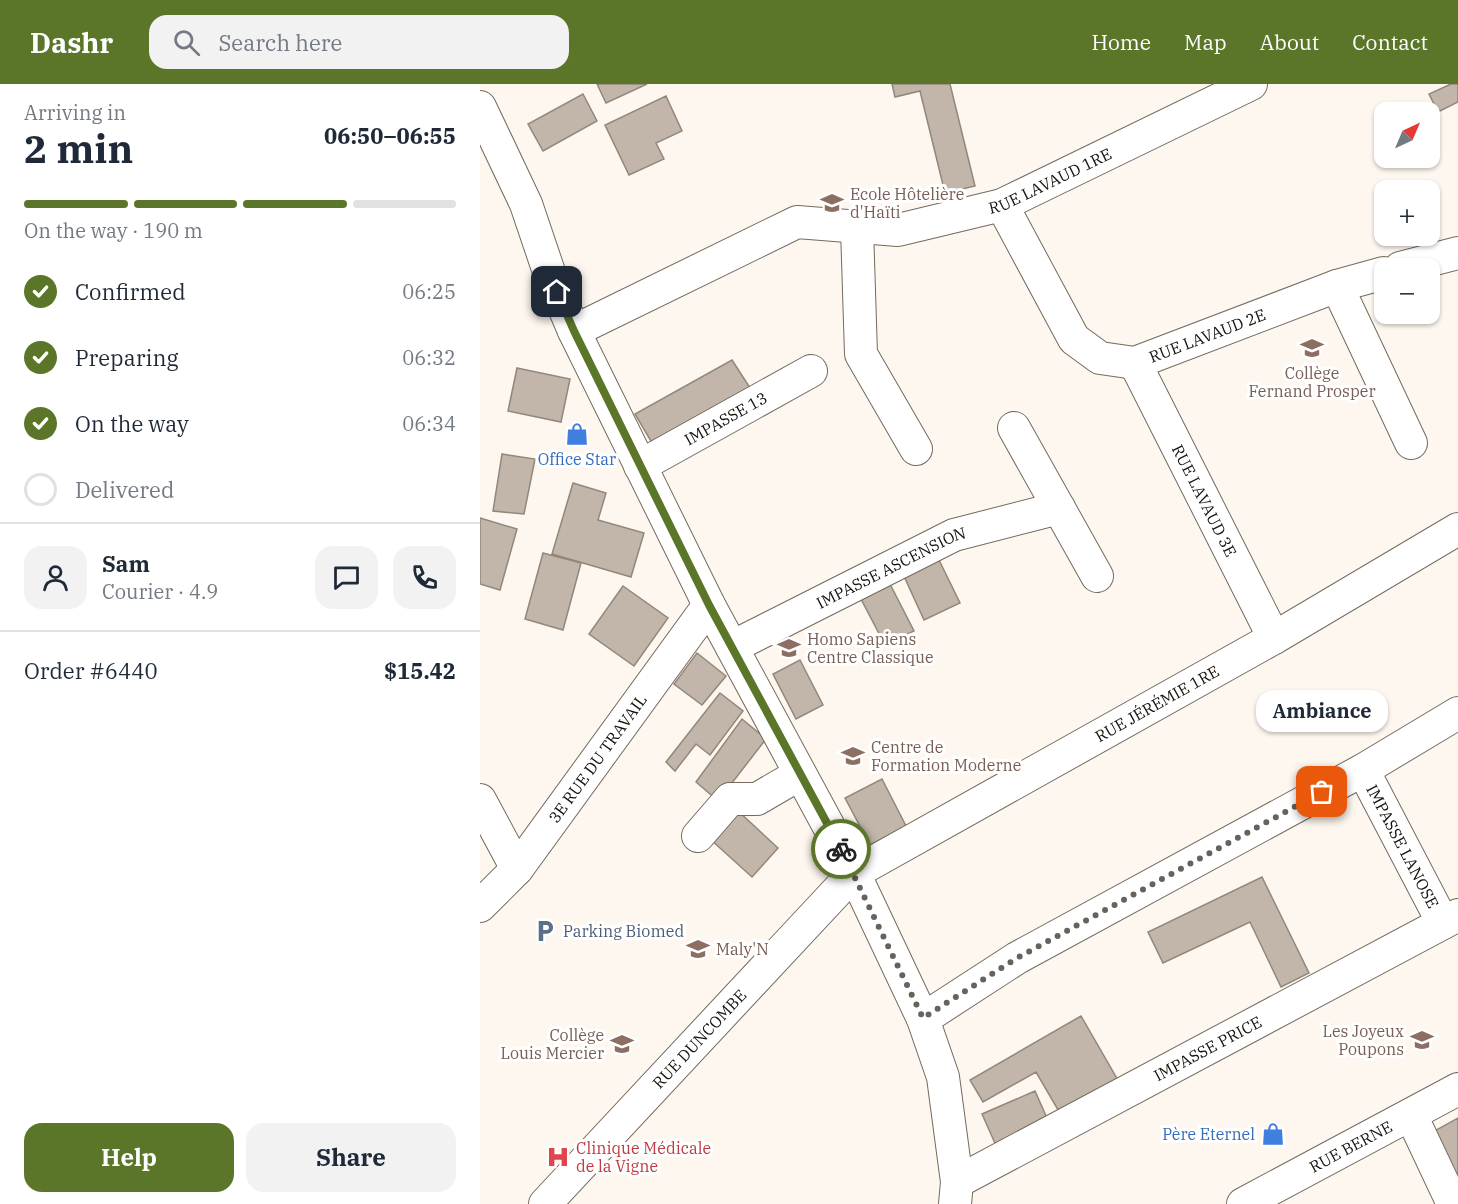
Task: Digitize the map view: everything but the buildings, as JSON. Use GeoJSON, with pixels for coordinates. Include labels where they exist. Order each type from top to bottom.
{"type":"FeatureCollection","features":[{"type":"Feature","properties":{"kind":"street","name":"RUE LAVAUD 1RE"},"geometry":{"type":"LineString","coordinates":[[574,331],[797,222],[898,230],[1002,205],[1251,84]]}},
{"type":"Feature","properties":{"kind":"street"},"geometry":{"type":"LineString","coordinates":[[480,107],[526,204],[549,272],[574,331],[709,605],[854,873],[923,1018],[943,1077],[956,1193]]}},
{"type":"Feature","properties":{"kind":"street","name":"RUE LAVAUD 2E"},"geometry":{"type":"LineString","coordinates":[[1002,205],[1074,339],[1100,358],[1135,363],[1337,286],[1374,276]]}},
{"type":"Feature","properties":{"kind":"street"},"geometry":{"type":"LineString","coordinates":[[857,228],[861,354],[916,449]]}},
{"type":"Feature","properties":{"kind":"street"},"geometry":{"type":"LineString","coordinates":[[1439,258],[1458,253]]}},
{"type":"Feature","properties":{"kind":"street"},"geometry":{"type":"LineString","coordinates":[[1337,286],[1412,443]]}},
{"type":"Feature","properties":{"kind":"street","name":"RUE LAVAUD 3E"},"geometry":{"type":"LineString","coordinates":[[1135,363],[1274,638]]}},
{"type":"Feature","properties":{"kind":"street","name":"IMPASSE 13"},"geometry":{"type":"LineString","coordinates":[[640,466],[811,371]]}},
{"type":"Feature","properties":{"kind":"street"},"geometry":{"type":"LineString","coordinates":[[1014,428],[1097,576]]}},
{"type":"Feature","properties":{"kind":"street","name":"IMPASSE ASCENSION"},"geometry":{"type":"LineString","coordinates":[[732,647],[954,535],[1059,508]]}},
{"type":"Feature","properties":{"kind":"street","name":"RUE JÉRÉMIE 1RE"},"geometry":{"type":"LineString","coordinates":[[854,873],[1274,638],[1458,530]]}},
{"type":"Feature","properties":{"kind":"street","name":"3E RUE DU TRAVAIL"},"geometry":{"type":"LineString","coordinates":[[480,906],[517,869],[709,605]]}},
{"type":"Feature","properties":{"kind":"street"},"geometry":{"type":"LineString","coordinates":[[923,1018],[1017,958],[1363,770],[1458,713]]}},
{"type":"Feature","properties":{"kind":"street","name":"IMPASSE LANOSE"},"geometry":{"type":"LineString","coordinates":[[1363,770],[1451,919]]}},
{"type":"Feature","properties":{"kind":"street"},"geometry":{"type":"LineString","coordinates":[[698,836],[730,799],[757,799],[800,774]]}},
{"type":"Feature","properties":{"kind":"street"},"geometry":{"type":"LineString","coordinates":[[480,800],[517,869]]}},
{"type":"Feature","properties":{"kind":"street","name":"RUE DUNCOMBE"},"geometry":{"type":"LineString","coordinates":[[545,1204],[854,873]]}},
{"type":"Feature","properties":{"kind":"street","name":"IMPASSE PRICE"},"geometry":{"type":"LineString","coordinates":[[956,1193],[1451,919]]}},
{"type":"Feature","properties":{"kind":"street","name":"RUE BERNE"},"geometry":{"type":"LineString","coordinates":[[1243,1204],[1458,1089]]}},
{"type":"Feature","properties":{"kind":"street"},"geometry":{"type":"LineString","coordinates":[[1411,1115],[1453,1204]]}},
{"type":"Feature","properties":{"kind":"way so far"},"geometry":{"type":"LineString","coordinates":[[841,849],[923,1018],[1017,958],[1322,792]]}},
{"type":"Feature","properties":{"kind":"place","name":"Ecole Hôtelière d'Haïti"},"geometry":{"type":"Point","coordinates":[832,203]}},
{"type":"Feature","properties":{"kind":"place","name":"Collège Fernand Prosper"},"geometry":{"type":"Point","coordinates":[1312,348]}},
{"type":"Feature","properties":{"kind":"place","name":"Office Star"},"geometry":{"type":"Point","coordinates":[577,434]}},
{"type":"Feature","properties":{"kind":"place","name":"Homo Sapiens Centre Classique"},"geometry":{"type":"Point","coordinates":[789,648]}},
{"type":"Feature","properties":{"kind":"place","name":"Centre de Formation Moderne"},"geometry":{"type":"Point","coordinates":[853,756]}},
{"type":"Feature","properties":{"kind":"place","name":"Ambiance"},"geometry":{"type":"Point","coordinates":[1322,792]}},
{"type":"Feature","properties":{"kind":"place","name":"Parking Biomed"},"geometry":{"type":"Point","coordinates":[545,931]}},
{"type":"Feature","properties":{"kind":"place","name":"Maly'N"},"geometry":{"type":"Point","coordinates":[698,949]}},
{"type":"Feature","properties":{"kind":"place","name":"Les Joyeux Poupons"},"geometry":{"type":"Point","coordinates":[1422,1040]}},
{"type":"Feature","properties":{"kind":"place","name":"Collège Louis Mercier"},"geometry":{"type":"Point","coordinates":[622,1044]}},
{"type":"Feature","properties":{"kind":"place","name":"Père Eternel"},"geometry":{"type":"Point","coordinates":[1273,1134]}},
{"type":"Feature","properties":{"kind":"place","name":"Clinique Médicale de la Vigne"},"geometry":{"type":"Point","coordinates":[558,1157]}},
{"type":"Feature","properties":{"kind":"route"},"geometry":{"type":"LineString","coordinates":[[557,292],[709,605],[841,849]]}}]}
